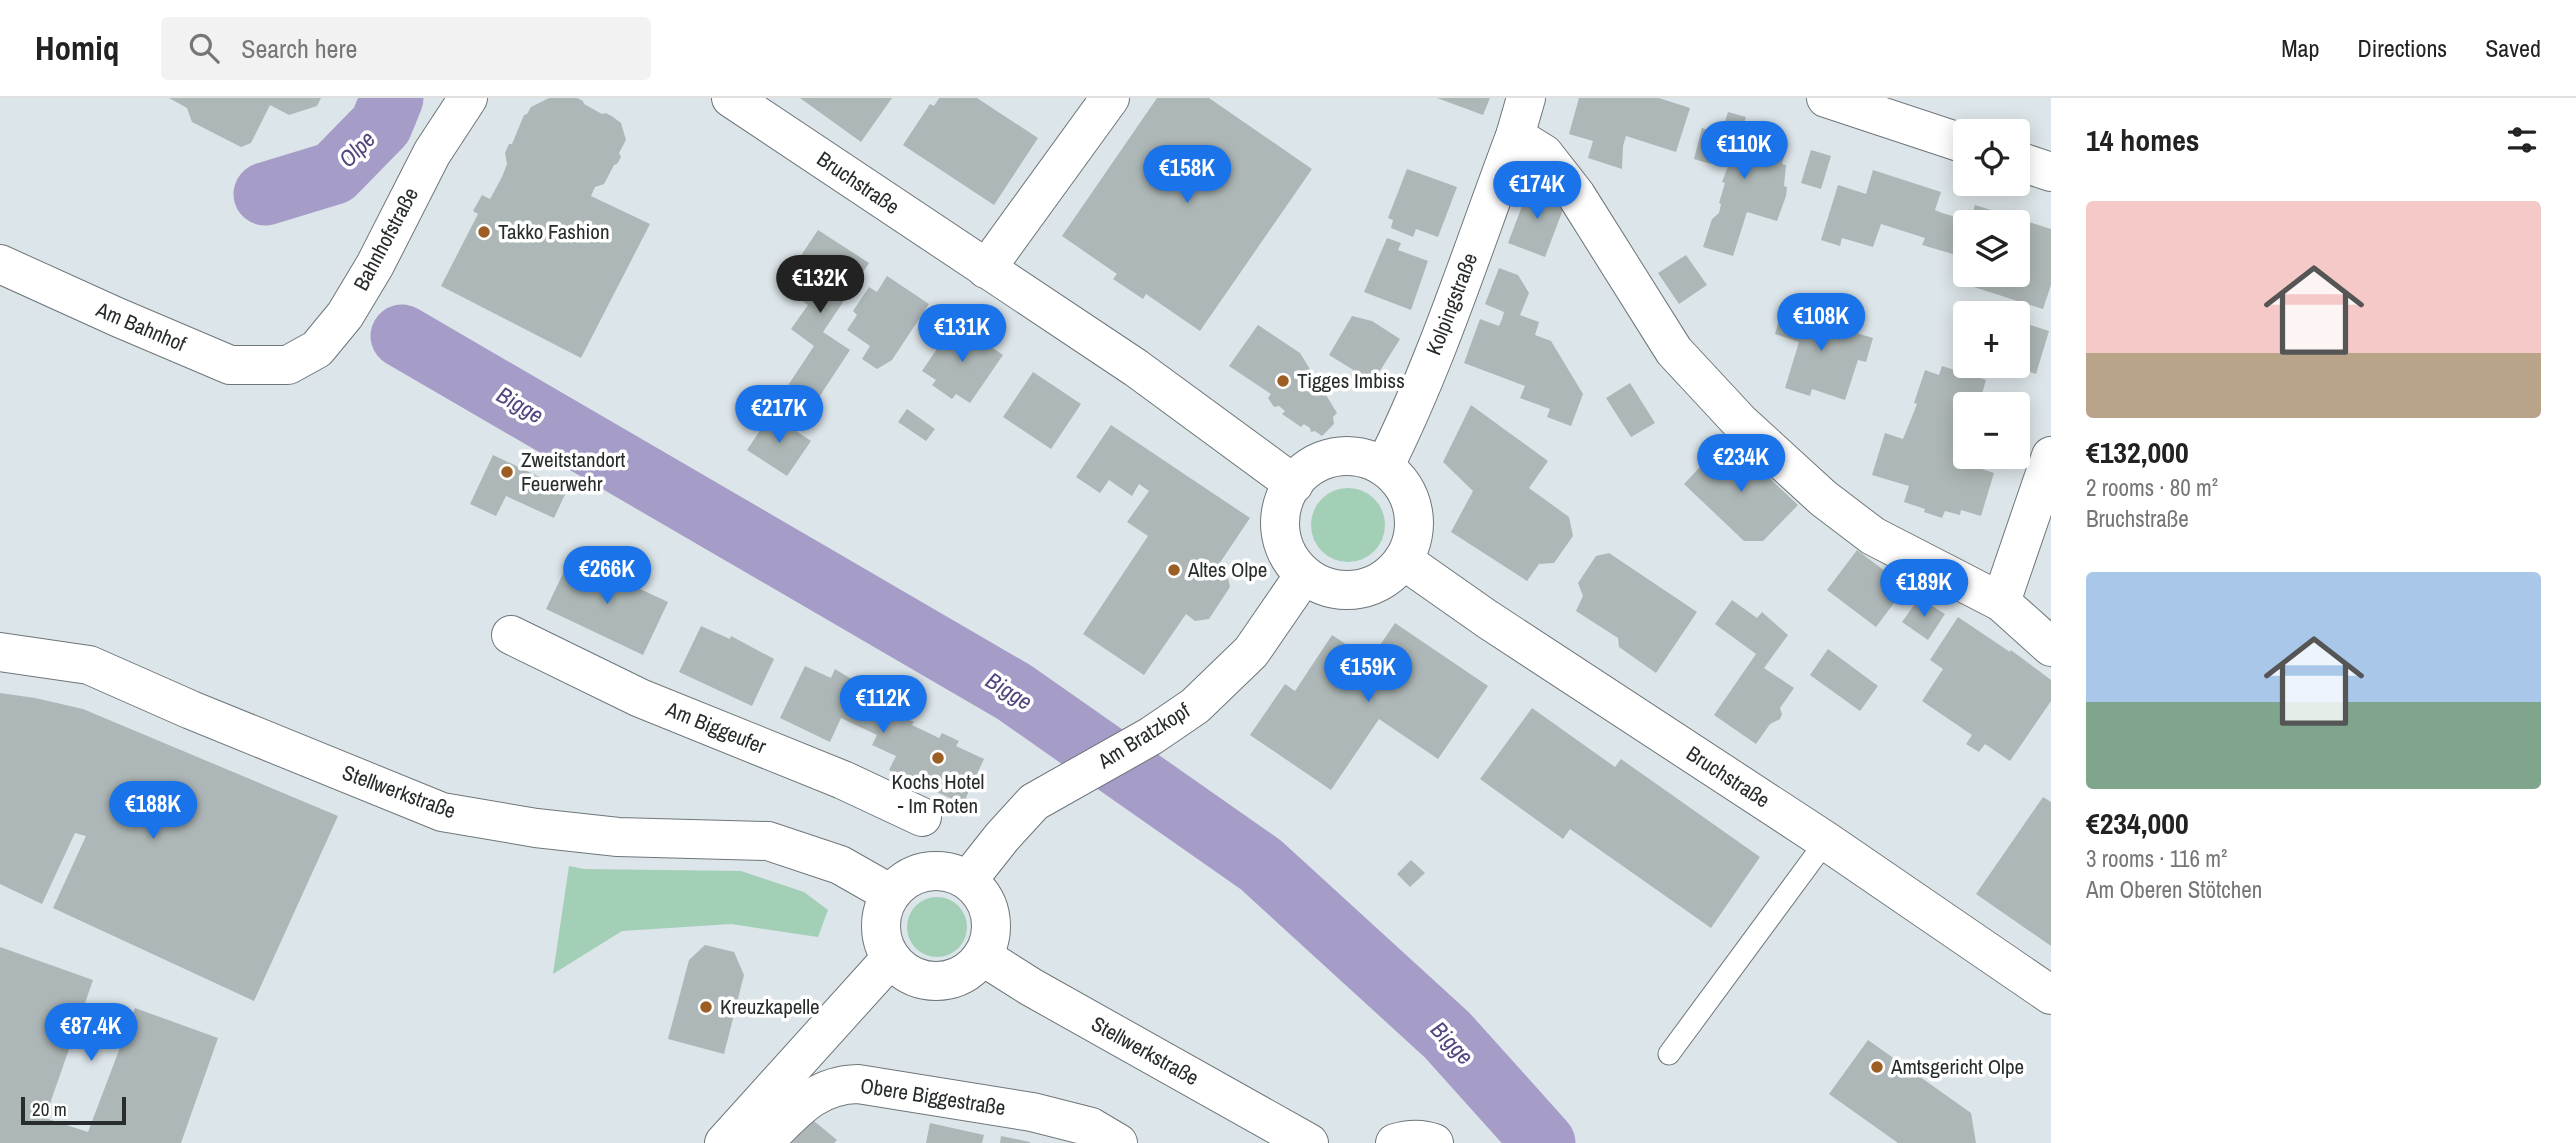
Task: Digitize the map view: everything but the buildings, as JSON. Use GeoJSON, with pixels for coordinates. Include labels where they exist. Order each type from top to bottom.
{"type":"FeatureCollection","features":[{"type":"Feature","properties":{"kind":"street","name":"Bahnhofstraße"},"geometry":{"type":"LineString","coordinates":[[288,365],[317,349],[345,315],[375,265],[432,153],[468,98]]}},
{"type":"Feature","properties":{"kind":"street","name":"Bruchstraße"},"geometry":{"type":"LineString","coordinates":[[731,98],[1136,368],[1294,484]]}},
{"type":"Feature","properties":{"kind":"street"},"geometry":{"type":"LineString","coordinates":[[986,269],[1110,98]]}},
{"type":"Feature","properties":{"kind":"street","name":"Kolpingstraße"},"geometry":{"type":"LineString","coordinates":[[1384,467],[1419,391],[1526,98]]}},
{"type":"Feature","properties":{"kind":"street"},"geometry":{"type":"LineString","coordinates":[[1826,98],[1953,140]]}},
{"type":"Feature","properties":{"kind":"street"},"geometry":{"type":"LineString","coordinates":[[1514,136],[1544,154],[1576,195],[1675,351],[1740,422],[1823,498],[1873,536],[2001,602],[2051,647]]}},
{"type":"Feature","properties":{"kind":"street"},"geometry":{"type":"LineString","coordinates":[[2030,165],[2051,172]]}},
{"type":"Feature","properties":{"kind":"street","name":"Am Bahnhof"},"geometry":{"type":"LineString","coordinates":[[0,264],[230,365],[288,365]]}},
{"type":"Feature","properties":{"kind":"street"},"geometry":{"type":"LineString","coordinates":[[2001,602],[2051,456]]}},
{"type":"Feature","properties":{"kind":"street"},"geometry":{"type":"LineString","coordinates":[[1346,457],[1366,459],[1384,467],[1399,481],[1410,500],[1414,520],[1412,541],[1403,560],[1388,577],[1368,587],[1345,591],[1323,586],[1304,575],[1290,560],[1282,541],[1280,521],[1284,501],[1294,484],[1308,469],[1326,460],[1346,457]]}},
{"type":"Feature","properties":{"kind":"street","name":"Bruchstraße"},"geometry":{"type":"LineString","coordinates":[[1403,560],[1487,619],[1826,841],[2051,995]]}},
{"type":"Feature","properties":{"kind":"street","name":"Am Bratzkopf"},"geometry":{"type":"LineString","coordinates":[[968,880],[1034,802],[1187,713],[1251,652],[1304,575]]}},
{"type":"Feature","properties":{"kind":"street","name":"Am Biggeufer"},"geometry":{"type":"LineString","coordinates":[[511,635],[640,698],[843,780],[922,817]]}},
{"type":"Feature","properties":{"kind":"street","name":"Stellwerkstraße"},"geometry":{"type":"LineString","coordinates":[[0,652],[89,665],[191,710],[442,812],[536,828],[618,837],[768,841],[840,865],[891,894]]}},
{"type":"Feature","properties":{"kind":"street"},"geometry":{"type":"LineString","coordinates":[[935,870],[952,872],[968,880],[984,899],[992,924],[989,941],[982,956],[970,970],[955,978],[937,981],[919,979],[904,971],[891,958],[881,933],[884,906],[891,894],[902,881],[918,873],[935,870]]}},
{"type":"Feature","properties":{"kind":"street","name":"Stellwerkstraße"},"geometry":{"type":"LineString","coordinates":[[982,956],[1031,987],[1309,1143]]}},
{"type":"Feature","properties":{"kind":"street"},"geometry":{"type":"LineString","coordinates":[[725,1142],[891,958]]}},
{"type":"Feature","properties":{"kind":"street","name":"Obere Biggestraße"},"geometry":{"type":"LineString","coordinates":[[763,1143],[816,1093],[838,1084],[858,1084],[1032,1112],[1091,1127],[1118,1143]]}},
{"type":"Feature","properties":{"kind":"street"},"geometry":{"type":"LineString","coordinates":[[1395,1143],[1427,1140],[1434,1143]]}},
{"type":"Feature","properties":{"kind":"lane"},"geometry":{"type":"LineString","coordinates":[[1669,1054],[1826,841]]}},
{"type":"Feature","properties":{"kind":"green space"},"geometry":{"type":"Polygon","coordinates":[[[1341,488],[1355,488],[1369,494],[1379,504],[1385,525],[1383,539],[1369,556],[1355,562],[1341,562],[1327,556],[1317,546],[1311,532],[1311,518],[1317,504],[1327,494],[1341,488]]]}},
{"type":"Feature","properties":{"kind":"green space"},"geometry":{"type":"Polygon","coordinates":[[[569,866],[584,869],[741,871],[804,892],[828,910],[818,937],[731,924],[622,931],[553,974],[569,866]]]}},
{"type":"Feature","properties":{"kind":"green space"},"geometry":{"type":"Polygon","coordinates":[[[937,897],[954,902],[962,910],[967,927],[962,944],[954,952],[937,957],[920,952],[912,944],[907,927],[912,910],[920,902],[937,897]]]}},
{"type":"Feature","properties":{"kind":"waterway","name":"Olpe"},"geometry":{"type":"LineString","coordinates":[[265,194],[334,173],[381,125],[392,98]]}},
{"type":"Feature","properties":{"kind":"waterway","name":"Bigge"},"geometry":{"type":"LineString","coordinates":[[402,336],[1014,692],[1261,865],[1447,1035],[1544,1143]]}},
{"type":"Feature","properties":{"kind":"place","name":"Takko Fashion"},"geometry":{"type":"Point","coordinates":[484,232]}},
{"type":"Feature","properties":{"kind":"place","name":"Tigges Imbiss"},"geometry":{"type":"Point","coordinates":[1283,381]}},
{"type":"Feature","properties":{"kind":"place","name":"Zweitstandort Feuerwehr"},"geometry":{"type":"Point","coordinates":[507,472]}},
{"type":"Feature","properties":{"kind":"place","name":"Altes Olpe"},"geometry":{"type":"Point","coordinates":[1174,570]}},
{"type":"Feature","properties":{"kind":"place","name":"Kochs Hotel - Im Roten"},"geometry":{"type":"Point","coordinates":[938,758]}},
{"type":"Feature","properties":{"kind":"place","name":"Kreuzkapelle"},"geometry":{"type":"Point","coordinates":[706,1007]}},
{"type":"Feature","properties":{"kind":"place","name":"Amtsgericht Olpe"},"geometry":{"type":"Point","coordinates":[1877,1067]}}]}
